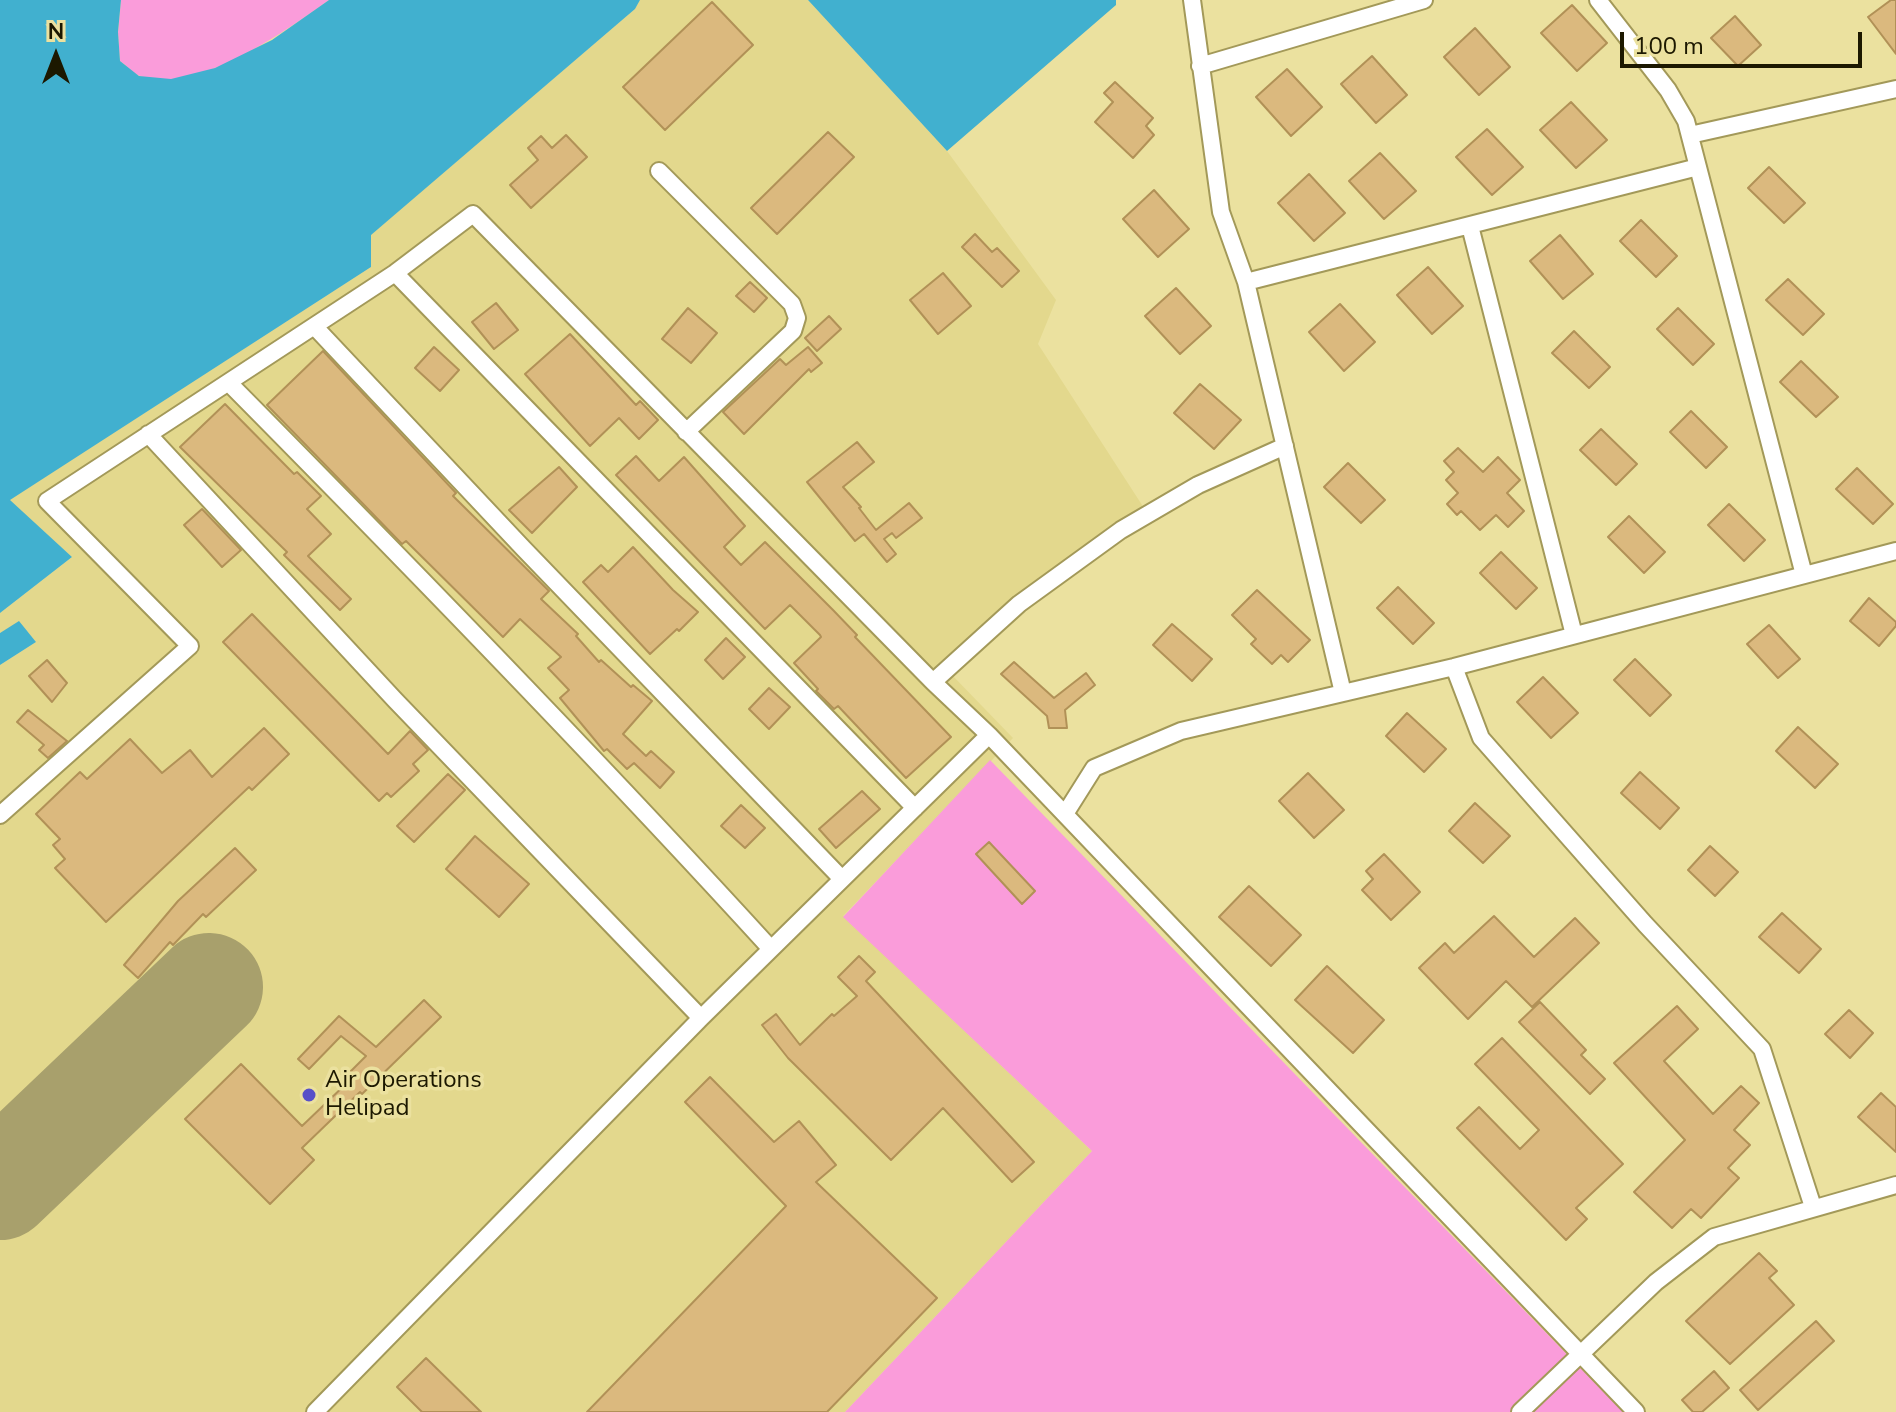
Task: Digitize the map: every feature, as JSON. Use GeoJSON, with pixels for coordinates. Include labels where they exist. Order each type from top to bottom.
{"type":"FeatureCollection","features":[{"type":"Feature","properties":{"kind":"street"},"geometry":{"type":"LineString","coordinates":[[1192,0],[1221,212],[1246,282],[1343,693]]}},
{"type":"Feature","properties":{"kind":"street"},"geometry":{"type":"LineString","coordinates":[[1200,66],[1424,0]]}},
{"type":"Feature","properties":{"kind":"street"},"geometry":{"type":"LineString","coordinates":[[1598,0],[1668,90],[1686,121],[1804,575]]}},
{"type":"Feature","properties":{"kind":"street"},"geometry":{"type":"LineString","coordinates":[[1690,135],[1896,89]]}},
{"type":"Feature","properties":{"kind":"street"},"geometry":{"type":"LineString","coordinates":[[1246,282],[1698,167]]}},
{"type":"Feature","properties":{"kind":"street"},"geometry":{"type":"LineString","coordinates":[[659,171],[792,304],[797,318],[793,331],[686,432]]}},
{"type":"Feature","properties":{"kind":"street"},"geometry":{"type":"LineString","coordinates":[[0,815],[190,646],[47,501],[395,273],[473,214],[933,682],[989,735],[1636,1412]]}},
{"type":"Feature","properties":{"kind":"street"},"geometry":{"type":"LineString","coordinates":[[1470,226],[1574,635]]}},
{"type":"Feature","properties":{"kind":"street"},"geometry":{"type":"LineString","coordinates":[[395,273],[915,808]]}},
{"type":"Feature","properties":{"kind":"street"},"geometry":{"type":"LineString","coordinates":[[314,326],[842,879]]}},
{"type":"Feature","properties":{"kind":"street"},"geometry":{"type":"LineString","coordinates":[[229,383],[619,784],[771,949]]}},
{"type":"Feature","properties":{"kind":"street"},"geometry":{"type":"LineString","coordinates":[[148,434],[395,700],[701,1018]]}},
{"type":"Feature","properties":{"kind":"street"},"geometry":{"type":"LineString","coordinates":[[933,682],[1019,604],[1121,530],[1198,485],[1285,446]]}},
{"type":"Feature","properties":{"kind":"street"},"geometry":{"type":"LineString","coordinates":[[1065,814],[1094,768],[1181,731],[1454,667],[1896,551]]}},
{"type":"Feature","properties":{"kind":"street"},"geometry":{"type":"LineString","coordinates":[[1454,667],[1481,738],[1645,924],[1762,1049],[1813,1207]]}},
{"type":"Feature","properties":{"kind":"street"},"geometry":{"type":"LineString","coordinates":[[315,1412],[701,1018],[989,735]]}},
{"type":"Feature","properties":{"kind":"street"},"geometry":{"type":"LineString","coordinates":[[1520,1412],[1656,1282],[1714,1237],[1896,1185]]}},
{"type":"Feature","properties":{"kind":"shaded area"},"geometry":{"type":"Polygon","coordinates":[[[121,0],[329,0],[239,57],[186,77],[162,80],[140,76],[120,61],[118,33],[121,0]]]}},
{"type":"Feature","properties":{"kind":"shaded area"},"geometry":{"type":"Polygon","coordinates":[[[640,0],[808,0],[947,151],[1056,300],[1038,344],[1153,522],[1119,541],[1027,609],[951,674],[1013,738],[843,916],[1092,1151],[845,1412],[0,1412],[0,665],[36,642],[19,622],[0,633],[0,613],[72,557],[9,500],[371,267],[370,235],[635,9],[640,0]]]}},
{"type":"Feature","properties":{"kind":"shaded area"},"geometry":{"type":"Polygon","coordinates":[[[990,760],[1623,1412],[845,1412],[1092,1151],[843,917],[990,760]]]}},
{"type":"Feature","properties":{"kind":"water"},"geometry":{"type":"Polygon","coordinates":[[[0,0],[121,0],[118,32],[120,61],[139,76],[171,79],[215,68],[272,40],[329,0],[640,0],[635,9],[371,235],[371,267],[10,500],[72,557],[0,613],[0,0]]]}},
{"type":"Feature","properties":{"kind":"water"},"geometry":{"type":"Polygon","coordinates":[[[808,0],[1116,0],[1116,5],[947,151],[808,0]]]}},
{"type":"Feature","properties":{"kind":"water"},"geometry":{"type":"Polygon","coordinates":[[[19,621],[36,642],[0,665],[0,633],[19,621]]]}},
{"type":"Feature","properties":{"kind":"building"},"geometry":{"type":"Polygon","coordinates":[[[1891,0],[1896,0],[1896,54],[1868,17],[1891,0]]]}},
{"type":"Feature","properties":{"kind":"building"},"geometry":{"type":"Polygon","coordinates":[[[712,2],[753,45],[665,130],[623,87],[712,2]]]}},
{"type":"Feature","properties":{"kind":"building"},"geometry":{"type":"Polygon","coordinates":[[[1572,5],[1607,43],[1577,71],[1541,33],[1572,5]]]}},
{"type":"Feature","properties":{"kind":"building"},"geometry":{"type":"Polygon","coordinates":[[[1735,16],[1761,45],[1738,66],[1711,38],[1735,16]]]}},
{"type":"Feature","properties":{"kind":"building"},"geometry":{"type":"Polygon","coordinates":[[[1475,28],[1510,67],[1479,95],[1444,57],[1475,28]]]}},
{"type":"Feature","properties":{"kind":"building"},"geometry":{"type":"Polygon","coordinates":[[[1372,56],[1407,95],[1376,123],[1341,84],[1372,56]]]}},
{"type":"Feature","properties":{"kind":"building"},"geometry":{"type":"Polygon","coordinates":[[[1287,69],[1322,107],[1291,136],[1256,97],[1287,69]]]}},
{"type":"Feature","properties":{"kind":"building"},"geometry":{"type":"Polygon","coordinates":[[[1115,82],[1153,118],[1146,126],[1154,135],[1133,158],[1095,122],[1113,102],[1104,93],[1115,82]]]}},
{"type":"Feature","properties":{"kind":"building"},"geometry":{"type":"Polygon","coordinates":[[[1571,102],[1607,140],[1576,168],[1540,130],[1571,102]]]}},
{"type":"Feature","properties":{"kind":"building"},"geometry":{"type":"Polygon","coordinates":[[[1487,129],[1523,167],[1492,195],[1456,157],[1487,129]]]}},
{"type":"Feature","properties":{"kind":"building"},"geometry":{"type":"Polygon","coordinates":[[[828,132],[854,157],[777,234],[751,208],[828,132]]]}},
{"type":"Feature","properties":{"kind":"building"},"geometry":{"type":"Polygon","coordinates":[[[566,135],[587,157],[531,208],[510,185],[538,160],[528,148],[541,136],[552,148],[566,135]]]}},
{"type":"Feature","properties":{"kind":"building"},"geometry":{"type":"Polygon","coordinates":[[[1380,153],[1416,191],[1384,219],[1349,181],[1380,153]]]}},
{"type":"Feature","properties":{"kind":"building"},"geometry":{"type":"Polygon","coordinates":[[[1769,167],[1805,203],[1784,223],[1748,188],[1769,167]]]}},
{"type":"Feature","properties":{"kind":"building"},"geometry":{"type":"Polygon","coordinates":[[[1309,174],[1345,213],[1314,241],[1278,203],[1309,174]]]}},
{"type":"Feature","properties":{"kind":"building"},"geometry":{"type":"Polygon","coordinates":[[[1154,190],[1189,229],[1158,257],[1123,219],[1154,190]]]}},
{"type":"Feature","properties":{"kind":"building"},"geometry":{"type":"Polygon","coordinates":[[[1641,220],[1677,256],[1656,277],[1620,241],[1641,220]]]}},
{"type":"Feature","properties":{"kind":"building"},"geometry":{"type":"Polygon","coordinates":[[[975,234],[992,252],[997,248],[1019,271],[1002,287],[962,247],[975,234]]]}},
{"type":"Feature","properties":{"kind":"building"},"geometry":{"type":"Polygon","coordinates":[[[1560,235],[1593,274],[1563,299],[1530,261],[1560,235]]]}},
{"type":"Feature","properties":{"kind":"building"},"geometry":{"type":"Polygon","coordinates":[[[1428,267],[1463,306],[1432,334],[1397,295],[1428,267]]]}},
{"type":"Feature","properties":{"kind":"building"},"geometry":{"type":"Polygon","coordinates":[[[943,273],[971,306],[938,334],[910,300],[943,273]]]}},
{"type":"Feature","properties":{"kind":"building"},"geometry":{"type":"Polygon","coordinates":[[[1788,279],[1824,314],[1803,335],[1766,300],[1788,279]]]}},
{"type":"Feature","properties":{"kind":"building"},"geometry":{"type":"Polygon","coordinates":[[[750,282],[767,298],[754,312],[736,296],[750,282]]]}},
{"type":"Feature","properties":{"kind":"building"},"geometry":{"type":"Polygon","coordinates":[[[1176,288],[1211,326],[1180,354],[1145,316],[1176,288]]]}},
{"type":"Feature","properties":{"kind":"building"},"geometry":{"type":"Polygon","coordinates":[[[496,303],[518,330],[494,349],[472,322],[496,303]]]}},
{"type":"Feature","properties":{"kind":"building"},"geometry":{"type":"Polygon","coordinates":[[[1340,304],[1375,342],[1344,371],[1309,332],[1340,304]]]}},
{"type":"Feature","properties":{"kind":"building"},"geometry":{"type":"Polygon","coordinates":[[[688,308],[717,333],[691,363],[662,339],[688,308]]]}},
{"type":"Feature","properties":{"kind":"building"},"geometry":{"type":"Polygon","coordinates":[[[1678,308],[1714,344],[1693,365],[1657,329],[1678,308]]]}},
{"type":"Feature","properties":{"kind":"building"},"geometry":{"type":"Polygon","coordinates":[[[829,316],[841,329],[817,351],[805,338],[829,316]]]}},
{"type":"Feature","properties":{"kind":"building"},"geometry":{"type":"Polygon","coordinates":[[[1574,331],[1610,367],[1589,388],[1552,353],[1574,331]]]}},
{"type":"Feature","properties":{"kind":"building"},"geometry":{"type":"Polygon","coordinates":[[[570,334],[636,405],[640,401],[658,420],[639,439],[619,418],[590,446],[525,374],[570,334]]]}},
{"type":"Feature","properties":{"kind":"building"},"geometry":{"type":"Polygon","coordinates":[[[434,347],[459,370],[440,391],[415,368],[434,347]]]}},
{"type":"Feature","properties":{"kind":"building"},"geometry":{"type":"Polygon","coordinates":[[[808,347],[822,363],[811,372],[809,369],[744,434],[723,412],[780,359],[786,365],[808,347]]]}},
{"type":"Feature","properties":{"kind":"building"},"geometry":{"type":"Polygon","coordinates":[[[323,351],[456,493],[453,496],[549,591],[541,599],[578,634],[576,636],[599,662],[601,660],[652,701],[623,734],[646,756],[651,751],[674,772],[660,788],[634,763],[627,769],[607,749],[604,751],[560,698],[569,690],[548,668],[561,657],[520,619],[503,637],[406,541],[402,544],[267,405],[323,351]]]}},
{"type":"Feature","properties":{"kind":"building"},"geometry":{"type":"Polygon","coordinates":[[[1801,361],[1838,397],[1816,417],[1780,382],[1801,361]]]}},
{"type":"Feature","properties":{"kind":"building"},"geometry":{"type":"Polygon","coordinates":[[[1200,384],[1241,420],[1214,449],[1174,413],[1200,384]]]}},
{"type":"Feature","properties":{"kind":"building"},"geometry":{"type":"Polygon","coordinates":[[[225,404],[294,474],[297,472],[321,496],[307,509],[331,534],[308,556],[351,599],[340,610],[284,555],[287,552],[180,447],[225,404]]]}},
{"type":"Feature","properties":{"kind":"building"},"geometry":{"type":"Polygon","coordinates":[[[1691,411],[1727,447],[1706,468],[1670,432],[1691,411]]]}},
{"type":"Feature","properties":{"kind":"building"},"geometry":{"type":"Polygon","coordinates":[[[1601,429],[1637,464],[1616,485],[1580,450],[1601,429]]]}},
{"type":"Feature","properties":{"kind":"building"},"geometry":{"type":"Polygon","coordinates":[[[857,442],[874,462],[843,487],[876,530],[909,503],[922,518],[896,538],[892,533],[884,539],[896,554],[887,562],[864,534],[855,541],[807,482],[857,442]]]}},
{"type":"Feature","properties":{"kind":"building"},"geometry":{"type":"Polygon","coordinates":[[[1458,448],[1483,472],[1498,457],[1520,480],[1507,493],[1524,511],[1508,527],[1496,515],[1480,530],[1461,511],[1457,515],[1447,504],[1458,493],[1446,480],[1454,472],[1444,461],[1458,448]]]}},
{"type":"Feature","properties":{"kind":"building"},"geometry":{"type":"Polygon","coordinates":[[[636,456],[659,481],[684,457],[745,526],[724,547],[741,565],[765,542],[951,737],[906,778],[838,706],[834,709],[816,691],[818,689],[794,663],[820,635],[790,605],[765,629],[616,475],[636,456]]]}},
{"type":"Feature","properties":{"kind":"building"},"geometry":{"type":"Polygon","coordinates":[[[1348,463],[1385,500],[1361,523],[1324,487],[1348,463]]]}},
{"type":"Feature","properties":{"kind":"building"},"geometry":{"type":"Polygon","coordinates":[[[559,467],[577,487],[532,533],[509,510],[559,467]]]}},
{"type":"Feature","properties":{"kind":"building"},"geometry":{"type":"Polygon","coordinates":[[[1857,468],[1893,504],[1873,524],[1836,489],[1857,468]]]}},
{"type":"Feature","properties":{"kind":"building"},"geometry":{"type":"Polygon","coordinates":[[[1729,504],[1765,540],[1744,561],[1708,525],[1729,504]]]}},
{"type":"Feature","properties":{"kind":"building"},"geometry":{"type":"Polygon","coordinates":[[[202,509],[241,550],[222,567],[184,525],[202,509]]]}},
{"type":"Feature","properties":{"kind":"building"},"geometry":{"type":"Polygon","coordinates":[[[1629,516],[1665,552],[1644,573],[1608,537],[1629,516]]]}},
{"type":"Feature","properties":{"kind":"building"},"geometry":{"type":"Polygon","coordinates":[[[633,547],[698,612],[650,654],[583,582],[601,565],[608,572],[633,547]]]}},
{"type":"Feature","properties":{"kind":"building"},"geometry":{"type":"Polygon","coordinates":[[[1501,552],[1537,588],[1516,609],[1480,573],[1501,552]]]}},
{"type":"Feature","properties":{"kind":"building"},"geometry":{"type":"Polygon","coordinates":[[[1398,587],[1434,623],[1413,644],[1377,608],[1398,587]]]}},
{"type":"Feature","properties":{"kind":"building"},"geometry":{"type":"Polygon","coordinates":[[[1257,590],[1310,640],[1288,662],[1281,655],[1272,664],[1251,644],[1256,639],[1232,615],[1257,590]]]}},
{"type":"Feature","properties":{"kind":"building"},"geometry":{"type":"Polygon","coordinates":[[[1869,598],[1896,622],[1879,646],[1850,621],[1869,598]]]}},
{"type":"Feature","properties":{"kind":"building"},"geometry":{"type":"Polygon","coordinates":[[[252,614],[388,754],[410,731],[428,750],[413,764],[419,771],[391,797],[387,793],[379,801],[223,642],[252,614]]]}},
{"type":"Feature","properties":{"kind":"building"},"geometry":{"type":"Polygon","coordinates":[[[1172,624],[1212,659],[1192,681],[1153,645],[1172,624]]]}},
{"type":"Feature","properties":{"kind":"building"},"geometry":{"type":"Polygon","coordinates":[[[1769,625],[1800,659],[1778,678],[1747,644],[1769,625]]]}},
{"type":"Feature","properties":{"kind":"building"},"geometry":{"type":"Polygon","coordinates":[[[726,638],[745,657],[723,679],[705,660],[726,638]]]}},
{"type":"Feature","properties":{"kind":"building"},"geometry":{"type":"Polygon","coordinates":[[[1635,659],[1671,695],[1650,716],[1614,680],[1635,659]]]}},
{"type":"Feature","properties":{"kind":"building"},"geometry":{"type":"Polygon","coordinates":[[[47,660],[67,683],[52,702],[29,676],[47,660]]]}},
{"type":"Feature","properties":{"kind":"building"},"geometry":{"type":"Polygon","coordinates":[[[1014,662],[1054,698],[1086,673],[1095,685],[1065,710],[1067,728],[1049,728],[1047,716],[1001,674],[1014,662]]]}},
{"type":"Feature","properties":{"kind":"building"},"geometry":{"type":"Polygon","coordinates":[[[1543,677],[1578,713],[1551,738],[1517,702],[1543,677]]]}},
{"type":"Feature","properties":{"kind":"building"},"geometry":{"type":"Polygon","coordinates":[[[769,688],[790,707],[769,729],[749,709],[769,688]]]}},
{"type":"Feature","properties":{"kind":"building"},"geometry":{"type":"Polygon","coordinates":[[[28,710],[67,741],[48,758],[39,750],[44,745],[17,722],[28,710]]]}},
{"type":"Feature","properties":{"kind":"building"},"geometry":{"type":"Polygon","coordinates":[[[1407,713],[1446,749],[1424,772],[1386,736],[1407,713]]]}},
{"type":"Feature","properties":{"kind":"building"},"geometry":{"type":"Polygon","coordinates":[[[1798,727],[1838,764],[1815,788],[1776,751],[1798,727]]]}},
{"type":"Feature","properties":{"kind":"building"},"geometry":{"type":"Polygon","coordinates":[[[264,728],[289,754],[252,790],[249,787],[106,922],[55,868],[65,859],[53,845],[60,839],[36,814],[80,772],[87,779],[130,739],[162,773],[190,750],[212,777],[264,728]]]}},
{"type":"Feature","properties":{"kind":"building"},"geometry":{"type":"Polygon","coordinates":[[[1640,772],[1679,808],[1660,829],[1621,793],[1640,772]]]}},
{"type":"Feature","properties":{"kind":"building"},"geometry":{"type":"Polygon","coordinates":[[[1308,773],[1344,810],[1314,838],[1279,801],[1308,773]]]}},
{"type":"Feature","properties":{"kind":"building"},"geometry":{"type":"Polygon","coordinates":[[[448,774],[465,790],[414,842],[397,826],[448,774]]]}},
{"type":"Feature","properties":{"kind":"building"},"geometry":{"type":"Polygon","coordinates":[[[862,791],[880,809],[836,848],[819,829],[862,791]]]}},
{"type":"Feature","properties":{"kind":"building"},"geometry":{"type":"Polygon","coordinates":[[[1475,803],[1510,836],[1483,863],[1449,831],[1475,803]]]}},
{"type":"Feature","properties":{"kind":"building"},"geometry":{"type":"Polygon","coordinates":[[[741,805],[765,828],[745,848],[721,826],[741,805]]]}},
{"type":"Feature","properties":{"kind":"building"},"geometry":{"type":"Polygon","coordinates":[[[475,836],[529,884],[499,917],[446,869],[475,836]]]}},
{"type":"Feature","properties":{"kind":"building"},"geometry":{"type":"Polygon","coordinates":[[[989,842],[1035,891],[1022,904],[976,854],[989,842]]]}},
{"type":"Feature","properties":{"kind":"building"},"geometry":{"type":"Polygon","coordinates":[[[1710,846],[1738,872],[1715,896],[1688,870],[1710,846]]]}},
{"type":"Feature","properties":{"kind":"building"},"geometry":{"type":"Polygon","coordinates":[[[235,848],[256,870],[206,917],[203,914],[173,945],[170,942],[138,978],[124,965],[178,901],[235,848]]]}},
{"type":"Feature","properties":{"kind":"building"},"geometry":{"type":"Polygon","coordinates":[[[1384,854],[1420,892],[1391,920],[1362,890],[1373,879],[1366,871],[1384,854]]]}},
{"type":"Feature","properties":{"kind":"building"},"geometry":{"type":"Polygon","coordinates":[[[1249,886],[1301,935],[1271,966],[1219,917],[1249,886]]]}},
{"type":"Feature","properties":{"kind":"building"},"geometry":{"type":"Polygon","coordinates":[[[1782,913],[1821,949],[1799,973],[1759,937],[1782,913]]]}},
{"type":"Feature","properties":{"kind":"building"},"geometry":{"type":"Polygon","coordinates":[[[1494,916],[1534,957],[1575,918],[1599,943],[1532,1007],[1506,981],[1468,1019],[1419,968],[1445,943],[1454,953],[1494,916]]]}},
{"type":"Feature","properties":{"kind":"building"},"geometry":{"type":"Polygon","coordinates":[[[859,956],[875,972],[866,981],[1034,1162],[1012,1182],[943,1108],[891,1160],[788,1058],[762,1025],[776,1014],[800,1045],[832,1014],[834,1016],[857,996],[838,977],[859,956]]]}},
{"type":"Feature","properties":{"kind":"building"},"geometry":{"type":"Polygon","coordinates":[[[1327,966],[1384,1020],[1353,1053],[1295,1000],[1327,966]]]}},
{"type":"Feature","properties":{"kind":"building"},"geometry":{"type":"Polygon","coordinates":[[[424,1000],[441,1017],[302,1148],[314,1160],[270,1204],[185,1119],[241,1064],[302,1126],[349,1081],[345,1077],[366,1056],[341,1036],[309,1069],[298,1059],[339,1016],[376,1047],[424,1000]]]}},
{"type":"Feature","properties":{"kind":"building"},"geometry":{"type":"Polygon","coordinates":[[[1540,1002],[1586,1050],[1581,1055],[1605,1079],[1590,1094],[1519,1022],[1540,1002]]]}},
{"type":"Feature","properties":{"kind":"building"},"geometry":{"type":"Polygon","coordinates":[[[1677,1006],[1698,1029],[1664,1061],[1713,1114],[1741,1086],[1759,1103],[1734,1130],[1750,1145],[1728,1168],[1739,1178],[1701,1218],[1691,1209],[1672,1228],[1634,1192],[1685,1140],[1614,1063],[1677,1006]]]}},
{"type":"Feature","properties":{"kind":"building"},"geometry":{"type":"Polygon","coordinates":[[[1849,1010],[1873,1033],[1850,1058],[1825,1034],[1849,1010]]]}},
{"type":"Feature","properties":{"kind":"building"},"geometry":{"type":"Polygon","coordinates":[[[1502,1038],[1623,1164],[1576,1208],[1587,1219],[1566,1240],[1457,1128],[1479,1107],[1520,1149],[1539,1130],[1475,1064],[1502,1038]]]}},
{"type":"Feature","properties":{"kind":"building"},"geometry":{"type":"Polygon","coordinates":[[[710,1077],[774,1142],[799,1121],[836,1165],[816,1182],[937,1298],[827,1412],[587,1412],[786,1206],[685,1102],[710,1077]]]}},
{"type":"Feature","properties":{"kind":"building"},"geometry":{"type":"Polygon","coordinates":[[[1881,1093],[1896,1107],[1896,1152],[1858,1117],[1881,1093]]]}},
{"type":"Feature","properties":{"kind":"building"},"geometry":{"type":"Polygon","coordinates":[[[1759,1253],[1777,1271],[1769,1278],[1794,1305],[1730,1364],[1686,1321],[1759,1253]]]}},
{"type":"Feature","properties":{"kind":"building"},"geometry":{"type":"Polygon","coordinates":[[[1816,1321],[1834,1341],[1758,1410],[1740,1390],[1816,1321]]]}},
{"type":"Feature","properties":{"kind":"building"},"geometry":{"type":"Polygon","coordinates":[[[426,1358],[481,1412],[422,1412],[397,1387],[426,1358]]]}},
{"type":"Feature","properties":{"kind":"building"},"geometry":{"type":"Polygon","coordinates":[[[1714,1371],[1729,1388],[1702,1412],[1693,1412],[1682,1400],[1714,1371]]]}},
{"type":"Feature","properties":{"kind":"runway"},"geometry":{"type":"LineString","coordinates":[[0,1186],[209,987]]}},
{"type":"Feature","properties":{"kind":"place","name":"Air Operations Helipad"},"geometry":{"type":"Point","coordinates":[309,1095]}}]}
